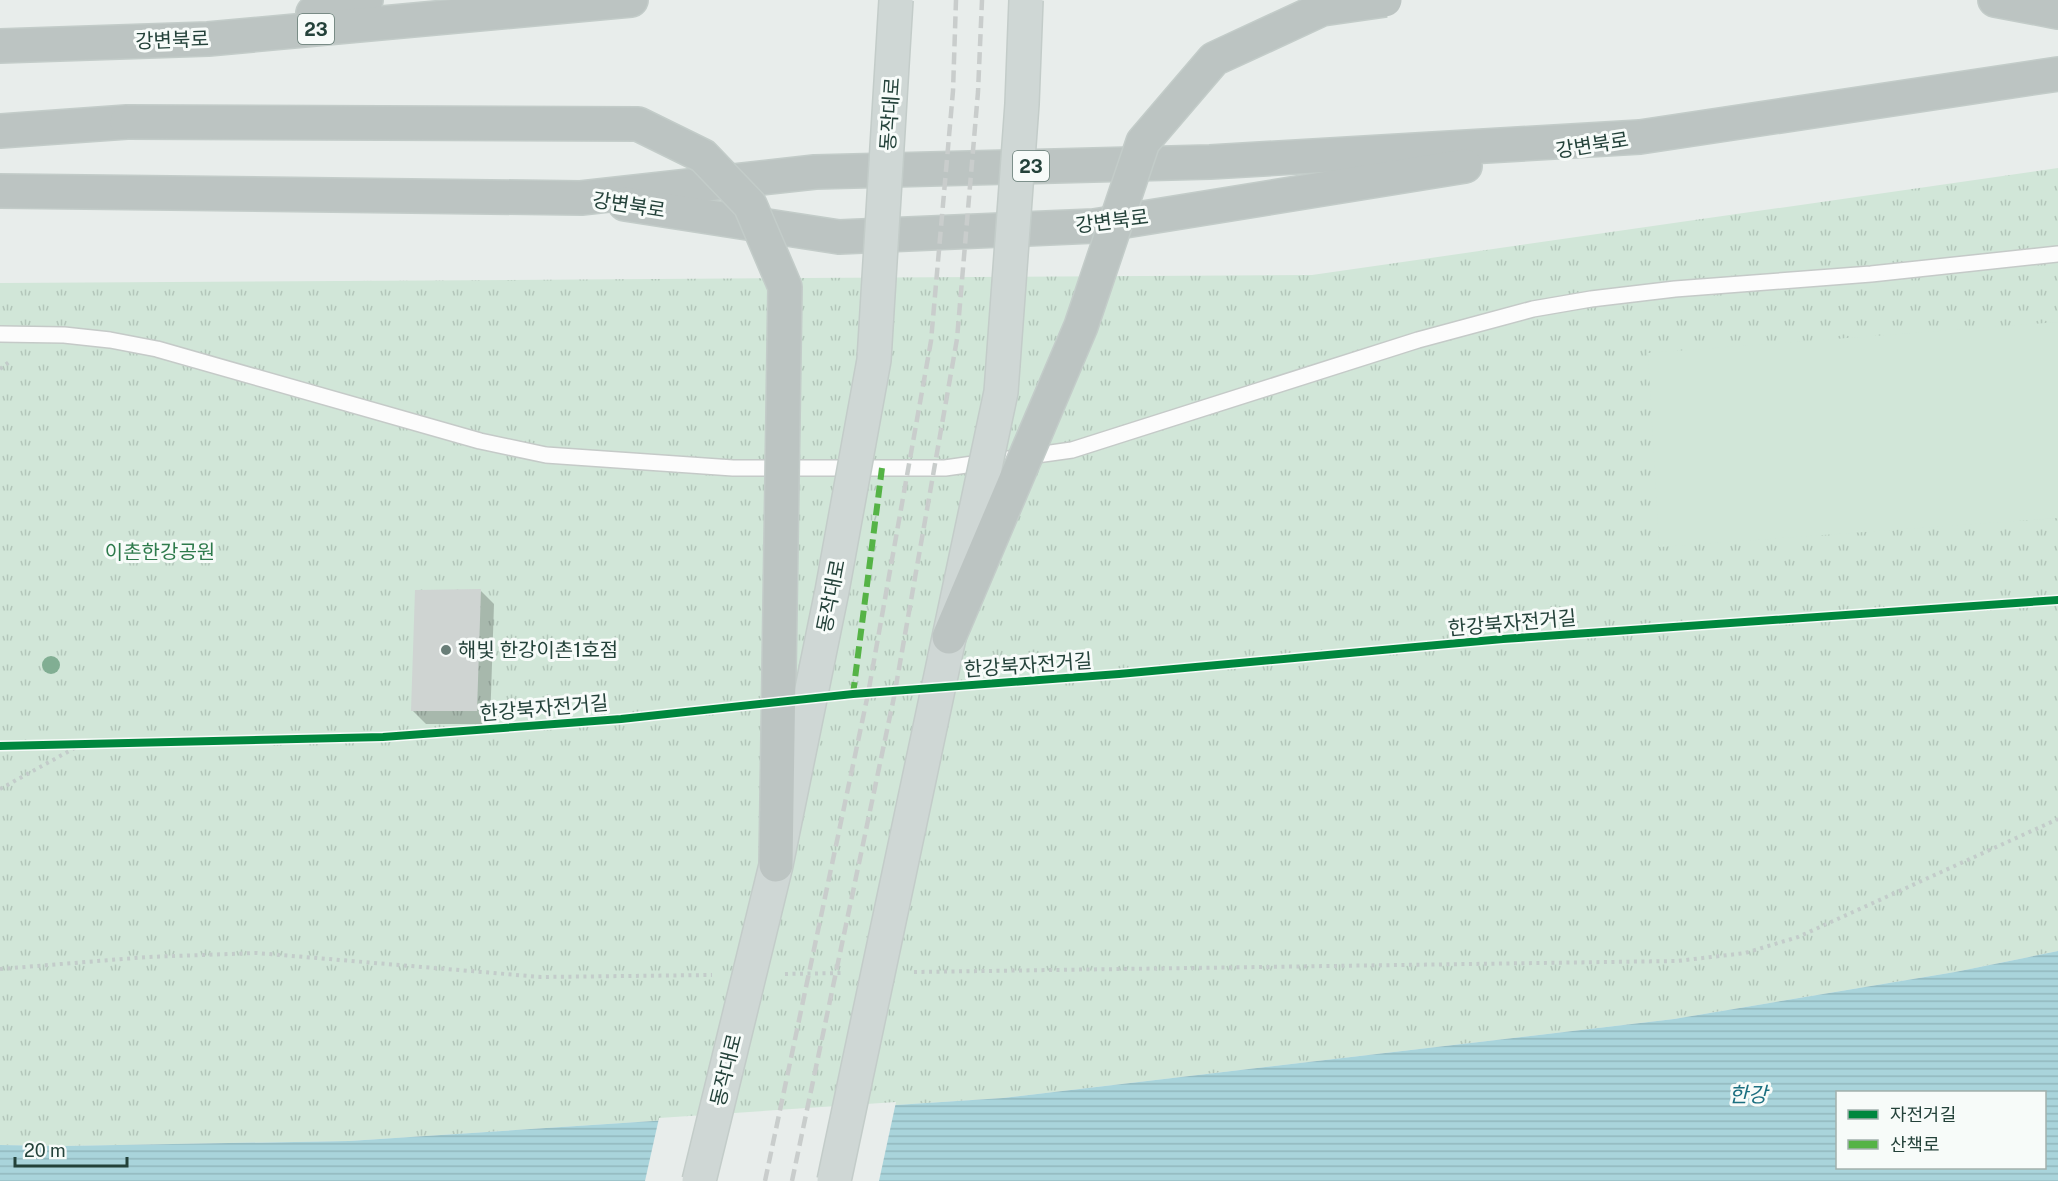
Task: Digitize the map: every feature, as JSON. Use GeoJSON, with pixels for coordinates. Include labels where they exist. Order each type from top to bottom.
{"type":"FeatureCollection","features":[{"type":"Feature","properties":{"kind":"highway"},"geometry":{"type":"LineString","coordinates":[[208,39],[366,0]]}},
{"type":"Feature","properties":{"kind":"highway","name":"강변북로"},"geometry":{"type":"LineString","coordinates":[[0,46],[208,39],[631,0]]}},
{"type":"Feature","properties":{"kind":"highway"},"geometry":{"type":"LineString","coordinates":[[949,637],[1081,326],[1143,142],[1214,59],[1322,9],[1385,0]]}},
{"type":"Feature","properties":{"kind":"highway"},"geometry":{"type":"LineString","coordinates":[[1995,0],[2058,12]]}},
{"type":"Feature","properties":{"kind":"highway","name":"강변북로"},"geometry":{"type":"LineString","coordinates":[[581,198],[839,237],[1094,226],[1640,137],[2058,74]]}},
{"type":"Feature","properties":{"kind":"highway"},"geometry":{"type":"LineString","coordinates":[[0,131],[127,122],[638,124],[703,156],[750,205],[785,287],[776,865]]}},
{"type":"Feature","properties":{"kind":"highway","name":"강변북로"},"geometry":{"type":"LineString","coordinates":[[0,191],[581,198],[814,172],[1210,162],[1640,137]]}},
{"type":"Feature","properties":{"kind":"main road","name":"동작대로"},"geometry":{"type":"LineString","coordinates":[[699,1181],[776,865],[832,591],[874,360],[896,0]]}},
{"type":"Feature","properties":{"kind":"main road"},"geometry":{"type":"LineString","coordinates":[[834,1181],[1001,392],[1022,104],[1026,0]]}},
{"type":"Feature","properties":{"kind":"lane"},"geometry":{"type":"LineString","coordinates":[[0,334],[110,340],[156,349],[480,441],[546,455],[733,468],[945,468],[1072,450],[1418,340],[1533,309],[1591,298],[1665,290],[1871,274],[2058,254]]}},
{"type":"Feature","properties":{"kind":"path"},"geometry":{"type":"LineString","coordinates":[[0,789],[82,744]]}},
{"type":"Feature","properties":{"kind":"path"},"geometry":{"type":"LineString","coordinates":[[60,745],[94,744]]}},
{"type":"Feature","properties":{"kind":"path"},"geometry":{"type":"LineString","coordinates":[[912,972],[1677,961],[1744,953],[1798,937],[2058,819]]}},
{"type":"Feature","properties":{"kind":"path"},"geometry":{"type":"LineString","coordinates":[[0,969],[147,957],[257,953],[542,977],[721,975]]}},
{"type":"Feature","properties":{"kind":"path"},"geometry":{"type":"LineString","coordinates":[[780,974],[852,973]]}},
{"type":"Feature","properties":{"kind":"green space","name":"이촌한강공원"},"geometry":{"type":"Polygon","coordinates":[[[2058,168],[2058,951],[1955,972],[1674,1019],[1003,1098],[349,1141],[0,1145],[0,283],[1312,275],[2058,168]]]}},
{"type":"Feature","properties":{"kind":"green space"},"geometry":{"type":"Polygon","coordinates":[[[2058,322],[2058,518],[1659,547],[1648,353],[2058,322]]]}},
{"type":"Feature","properties":{"kind":"water","name":"한강"},"geometry":{"type":"Polygon","coordinates":[[[2058,951],[2058,1181],[0,1181],[0,1145],[349,1141],[1003,1098],[1674,1019],[1955,972],[2058,951]]]}},
{"type":"Feature","properties":{"kind":"pier"},"geometry":{"type":"Polygon","coordinates":[[[896,1102],[879,1181],[645,1181],[659,1118],[896,1102]]]}},
{"type":"Feature","properties":{"kind":"building","name":"해빛 한강이촌1호점"},"geometry":{"type":"Polygon","coordinates":[[[481,589],[477,711],[411,711],[415,590],[481,589]]]}},
{"type":"Feature","properties":{"kind":"railway"},"geometry":{"type":"LineString","coordinates":[[765,1181],[868,694],[931,341],[953,91],[956,0]]}},
{"type":"Feature","properties":{"kind":"railway"},"geometry":{"type":"LineString","coordinates":[[792,1181],[894,697],[957,339],[978,92],[982,0]]}},
{"type":"Feature","properties":{"kind":"marked path"},"geometry":{"type":"LineString","coordinates":[[853,694],[882,468]]}},
{"type":"Feature","properties":{"kind":"cycle path","name":"한강북자전거길"},"geometry":{"type":"LineString","coordinates":[[0,746],[383,737],[621,719],[853,694],[1119,674],[1503,639],[2058,600]]}},
{"type":"Feature","properties":{"kind":"place","name":"해빛 한강이촌1호점"},"geometry":{"type":"Point","coordinates":[446,650]}}]}
